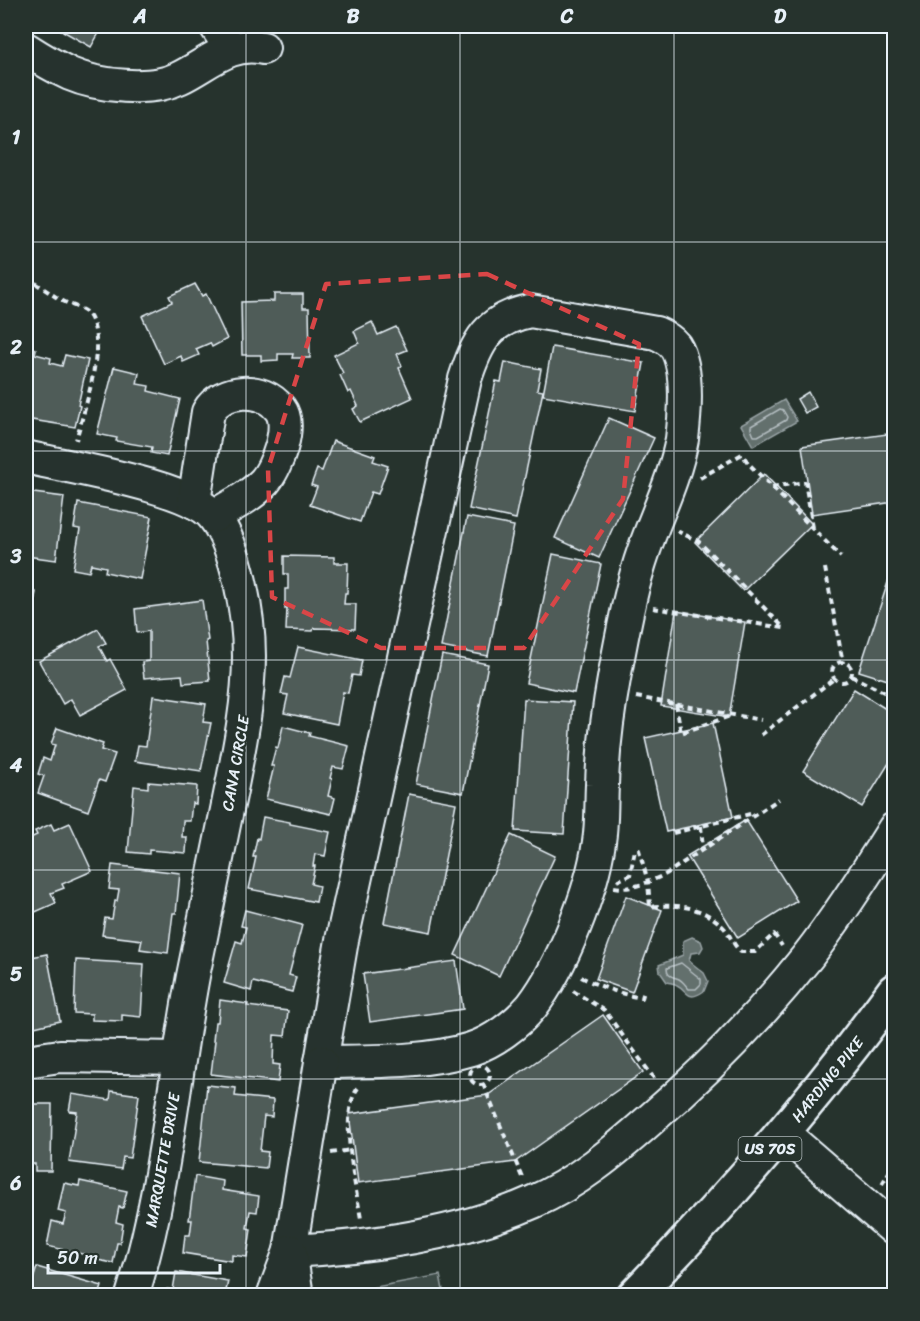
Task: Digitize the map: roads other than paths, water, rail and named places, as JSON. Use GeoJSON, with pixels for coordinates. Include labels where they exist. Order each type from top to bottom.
{"type":"FeatureCollection","features":[{"type":"Feature","properties":{"kind":"main road","name":"HARDING PIKE"},"geometry":{"type":"LineString","coordinates":[[634,1296],[720,1206],[783,1133],[852,1048],[894,991]]}},
{"type":"Feature","properties":{"kind":"street"},"geometry":{"type":"LineString","coordinates":[[26,49],[81,78],[142,86],[177,80],[223,37],[263,48]]}},
{"type":"Feature","properties":{"kind":"street"},"geometry":{"type":"LineString","coordinates":[[273,1296],[290,1251],[321,1062],[342,940],[465,379],[474,353],[495,324],[518,313],[530,311],[656,333],[674,345],[682,365],[685,420],[680,448],[661,509],[645,548],[629,605],[611,693],[605,736],[598,845],[586,894],[553,971],[531,1007],[519,1020],[499,1035],[478,1046],[432,1056],[321,1062]]}},
{"type":"Feature","properties":{"kind":"street","name":"CANA CIRCLE"},"geometry":{"type":"LineString","coordinates":[[26,458],[150,485],[204,509],[224,535],[242,590],[249,655],[247,684],[234,775],[193,976],[179,1058]]}},
{"type":"Feature","properties":{"kind":"street"},"geometry":{"type":"LineString","coordinates":[[290,1251],[364,1245],[465,1225],[532,1203],[579,1177],[609,1156],[671,1102],[740,1034],[796,969],[850,898],[894,829]]}},
{"type":"Feature","properties":{"kind":"street"},"geometry":{"type":"LineString","coordinates":[[26,1060],[60,1056],[179,1058]]}},
{"type":"Feature","properties":{"kind":"street","name":"MARQUETTE DRIVE"},"geometry":{"type":"LineString","coordinates":[[132,1296],[142,1266],[157,1196],[179,1058]]}},
{"type":"Feature","properties":{"kind":"street"},"geometry":{"type":"LineString","coordinates":[[783,1133],[894,1229]]}},
{"type":"Feature","properties":{"kind":"street"},"geometry":{"type":"LineString","coordinates":[[290,1251],[297,1296]]}},
{"type":"Feature","properties":{"kind":"water"},"geometry":{"type":"Polygon","coordinates":[[[784,400],[797,421],[753,446],[741,425],[784,400]]]}},
{"type":"Feature","properties":{"kind":"water"},"geometry":{"type":"Polygon","coordinates":[[[692,937],[701,941],[703,947],[700,952],[691,953],[689,961],[704,973],[708,981],[704,991],[694,996],[676,984],[667,982],[660,972],[659,965],[683,955],[683,941],[692,937]]]}}]}
